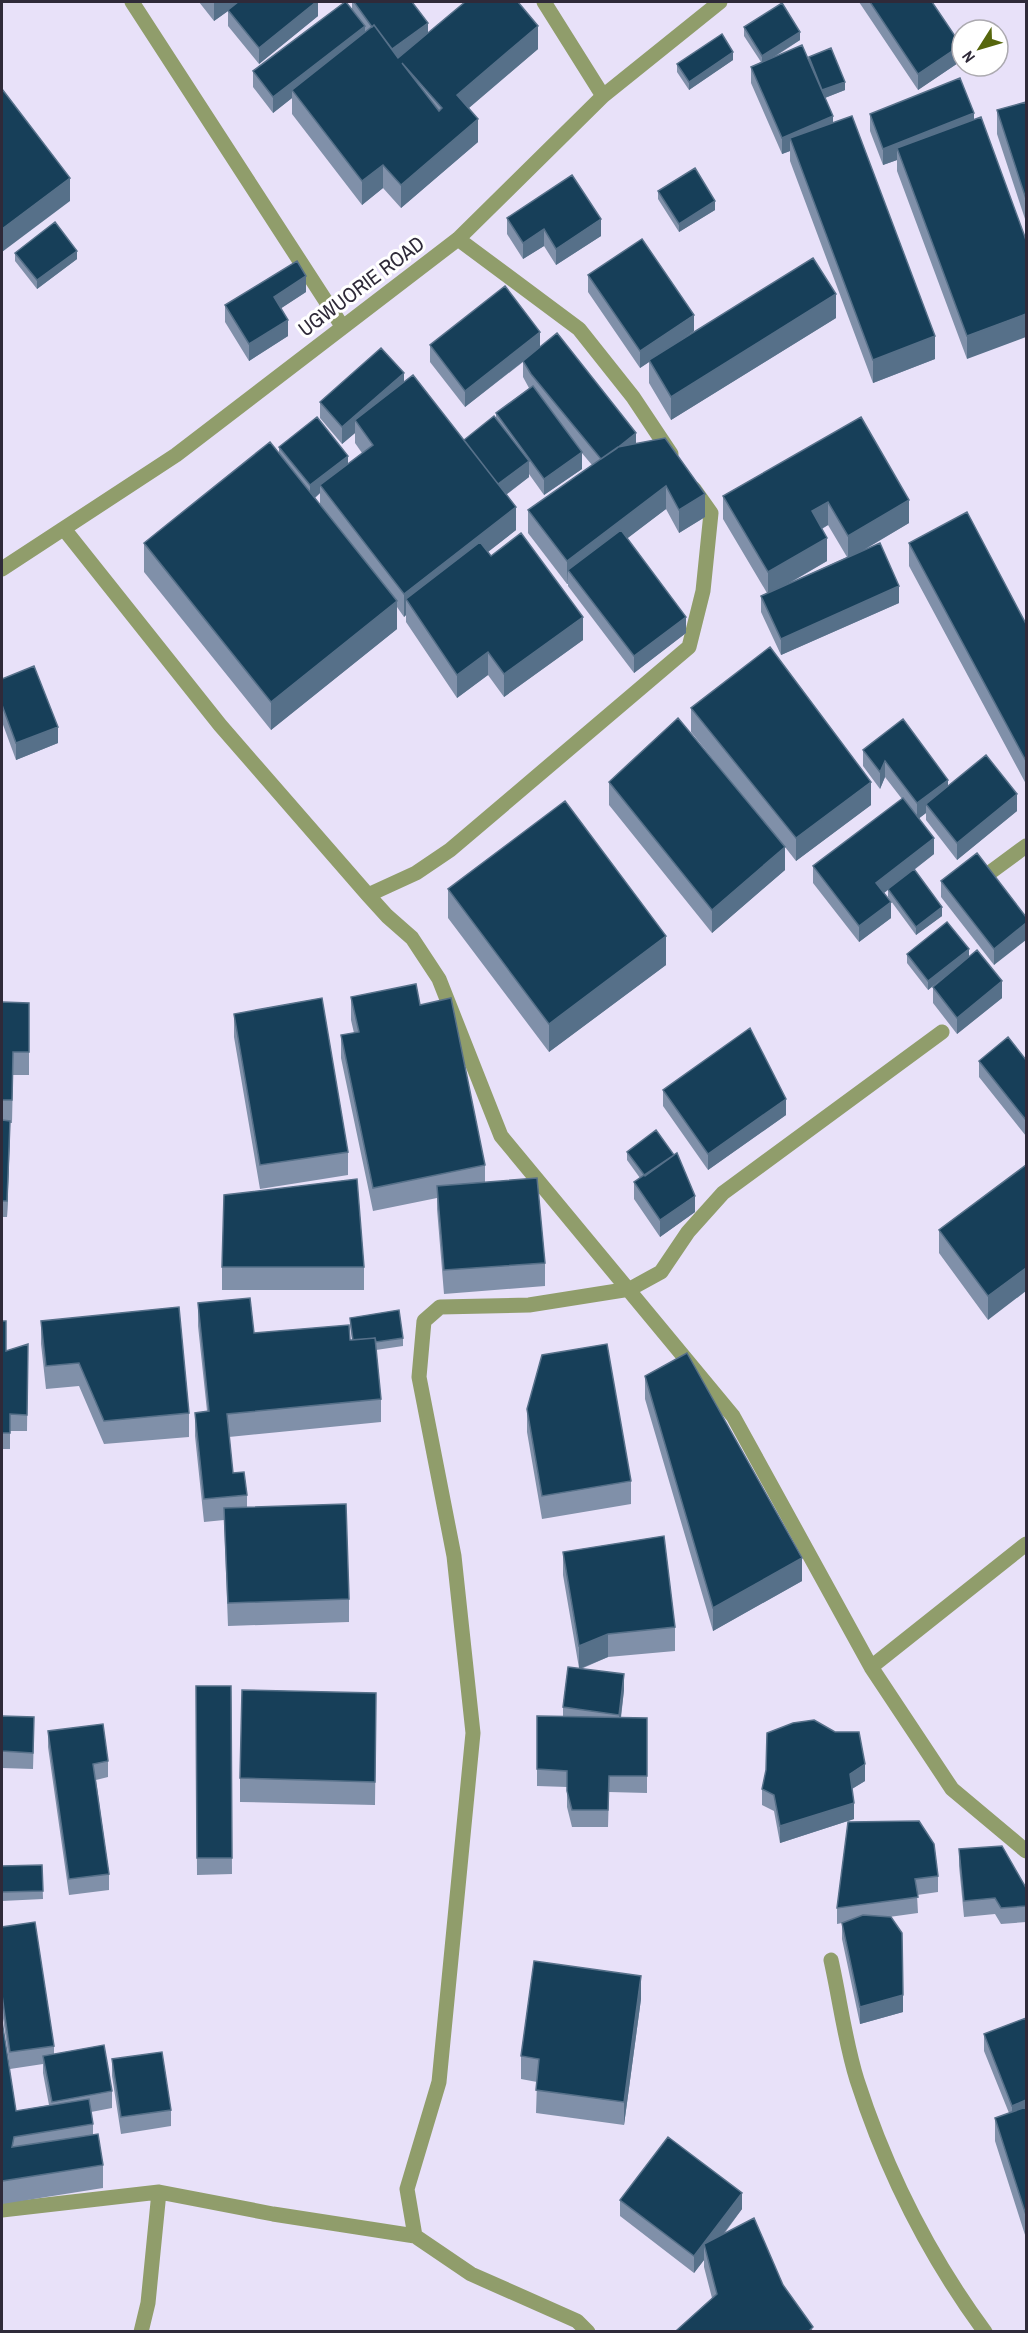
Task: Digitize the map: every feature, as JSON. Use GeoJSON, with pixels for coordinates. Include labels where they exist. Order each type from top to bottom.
{"type":"FeatureCollection","features":[{"type":"Feature","properties":{"kind":"street"},"geometry":{"type":"LineString","coordinates":[[132,2],[342,326]]}},
{"type":"Feature","properties":{"kind":"street"},"geometry":{"type":"LineString","coordinates":[[544,2],[603,96]]}},
{"type":"Feature","properties":{"kind":"street","name":"UGWUORIE ROAD"},"geometry":{"type":"LineString","coordinates":[[2,569],[176,454],[458,239],[603,96],[720,2]]}},
{"type":"Feature","properties":{"kind":"street"},"geometry":{"type":"LineString","coordinates":[[368,895],[416,873],[450,850],[689,647],[703,591],[711,513],[633,397],[579,329],[458,239]]}},
{"type":"Feature","properties":{"kind":"street"},"geometry":{"type":"LineString","coordinates":[[64,529],[220,725],[368,895],[412,938],[439,979],[501,1136],[733,1416],[871,1666],[952,1789],[1026,1851]]}},
{"type":"Feature","properties":{"kind":"street"},"geometry":{"type":"LineString","coordinates":[[988,874],[1026,846]]}},
{"type":"Feature","properties":{"kind":"street"},"geometry":{"type":"LineString","coordinates":[[415,2236],[407,2189],[439,2082],[473,1733],[454,1556],[419,1377],[424,1321],[440,1307],[530,1305],[630,1290],[662,1272],[688,1232],[723,1193],[942,1032]]}},
{"type":"Feature","properties":{"kind":"street"},"geometry":{"type":"LineString","coordinates":[[871,1666],[1026,1544]]}},
{"type":"Feature","properties":{"kind":"street"},"geometry":{"type":"LineString","coordinates":[[831,1960],[857,2079],[893,2177],[963,2302],[984,2331]]}},
{"type":"Feature","properties":{"kind":"street"},"geometry":{"type":"LineString","coordinates":[[141,2331],[148,2303],[159,2192]]}},
{"type":"Feature","properties":{"kind":"street"},"geometry":{"type":"LineString","coordinates":[[2,2210],[159,2192],[273,2214],[415,2236],[471,2274],[577,2321],[588,2331]]}},
{"type":"Feature","properties":{"kind":"building"},"geometry":{"type":"Polygon","coordinates":[[[238,2],[316,2],[259,48],[228,10],[238,2]]]}},
{"type":"Feature","properties":{"kind":"building"},"geometry":{"type":"Polygon","coordinates":[[[345,2],[365,26],[273,97],[253,71],[345,2]]]}},
{"type":"Feature","properties":{"kind":"building"},"geometry":{"type":"Polygon","coordinates":[[[354,2],[412,2],[428,23],[392,49],[354,2]]]}},
{"type":"Feature","properties":{"kind":"building"},"geometry":{"type":"Polygon","coordinates":[[[465,2],[518,2],[538,26],[457,95],[478,119],[401,185],[383,165],[362,181],[292,90],[374,25],[398,58],[465,2]],[[402,63],[439,111],[442,108],[402,63]]]}},
{"type":"Feature","properties":{"kind":"building"},"geometry":{"type":"Polygon","coordinates":[[[870,2],[932,2],[950,29],[950,52],[918,74],[870,2]]]}},
{"type":"Feature","properties":{"kind":"building"},"geometry":{"type":"Polygon","coordinates":[[[782,3],[800,32],[762,56],[744,27],[782,3]]]}},
{"type":"Feature","properties":{"kind":"building"},"geometry":{"type":"Polygon","coordinates":[[[722,34],[733,52],[689,82],[677,64],[722,34]]]}},
{"type":"Feature","properties":{"kind":"building"},"geometry":{"type":"Polygon","coordinates":[[[802,45],[833,116],[782,138],[751,67],[802,45]]]}},
{"type":"Feature","properties":{"kind":"building"},"geometry":{"type":"Polygon","coordinates":[[[831,48],[845,82],[822,90],[809,57],[831,48]]]}},
{"type":"Feature","properties":{"kind":"building"},"geometry":{"type":"Polygon","coordinates":[[[960,78],[974,113],[883,149],[870,114],[960,78]]]}},
{"type":"Feature","properties":{"kind":"building"},"geometry":{"type":"Polygon","coordinates":[[[2,89],[70,178],[2,229],[2,89]]]}},
{"type":"Feature","properties":{"kind":"building"},"geometry":{"type":"Polygon","coordinates":[[[1026,102],[1026,199],[997,110],[1026,102]]]}},
{"type":"Feature","properties":{"kind":"building"},"geometry":{"type":"Polygon","coordinates":[[[852,116],[935,336],[873,360],[790,138],[852,116]]]}},
{"type":"Feature","properties":{"kind":"building"},"geometry":{"type":"Polygon","coordinates":[[[981,117],[1026,240],[1026,314],[967,336],[897,148],[981,117]]]}},
{"type":"Feature","properties":{"kind":"building"},"geometry":{"type":"Polygon","coordinates":[[[695,168],[715,201],[679,224],[658,191],[695,168]]]}},
{"type":"Feature","properties":{"kind":"building"},"geometry":{"type":"Polygon","coordinates":[[[572,175],[601,219],[556,249],[544,229],[523,243],[507,218],[572,175]]]}},
{"type":"Feature","properties":{"kind":"building"},"geometry":{"type":"Polygon","coordinates":[[[55,222],[77,251],[37,280],[15,253],[55,222]]]}},
{"type":"Feature","properties":{"kind":"building"},"geometry":{"type":"Polygon","coordinates":[[[642,239],[694,315],[640,351],[588,275],[642,239]]]}},
{"type":"Feature","properties":{"kind":"building"},"geometry":{"type":"Polygon","coordinates":[[[813,258],[836,294],[671,397],[649,360],[813,258]]]}},
{"type":"Feature","properties":{"kind":"building"},"geometry":{"type":"Polygon","coordinates":[[[297,261],[306,276],[274,297],[288,320],[249,344],[225,305],[297,261]]]}},
{"type":"Feature","properties":{"kind":"building"},"geometry":{"type":"Polygon","coordinates":[[[505,286],[540,332],[465,391],[430,345],[505,286]]]}},
{"type":"Feature","properties":{"kind":"building"},"geometry":{"type":"Polygon","coordinates":[[[557,333],[636,433],[601,459],[531,374],[523,361],[557,333]]]}},
{"type":"Feature","properties":{"kind":"building"},"geometry":{"type":"Polygon","coordinates":[[[381,348],[404,373],[342,427],[320,402],[381,348]]]}},
{"type":"Feature","properties":{"kind":"building"},"geometry":{"type":"Polygon","coordinates":[[[413,375],[516,507],[404,594],[320,485],[373,445],[355,420],[413,375]]]}},
{"type":"Feature","properties":{"kind":"building"},"geometry":{"type":"Polygon","coordinates":[[[533,386],[582,452],[544,479],[496,413],[533,386]]]}},
{"type":"Feature","properties":{"kind":"building"},"geometry":{"type":"Polygon","coordinates":[[[494,416],[529,461],[498,484],[464,440],[494,416]]]}},
{"type":"Feature","properties":{"kind":"building"},"geometry":{"type":"Polygon","coordinates":[[[317,417],[348,456],[310,485],[279,447],[317,417]]]}},
{"type":"Feature","properties":{"kind":"building"},"geometry":{"type":"Polygon","coordinates":[[[861,417],[909,500],[848,536],[828,502],[812,511],[827,538],[768,572],[723,496],[861,417]]]}},
{"type":"Feature","properties":{"kind":"building"},"geometry":{"type":"Polygon","coordinates":[[[665,438],[705,494],[679,510],[666,486],[567,561],[528,510],[618,447],[665,438]]]}},
{"type":"Feature","properties":{"kind":"building"},"geometry":{"type":"Polygon","coordinates":[[[270,442],[397,601],[271,702],[144,543],[270,442]]]}},
{"type":"Feature","properties":{"kind":"building"},"geometry":{"type":"Polygon","coordinates":[[[967,512],[1026,624],[1026,761],[909,543],[967,512]]]}},
{"type":"Feature","properties":{"kind":"building"},"geometry":{"type":"Polygon","coordinates":[[[621,530],[686,617],[634,656],[568,570],[621,530]]]}},
{"type":"Feature","properties":{"kind":"building"},"geometry":{"type":"Polygon","coordinates":[[[521,533],[583,617],[504,674],[488,652],[457,675],[406,599],[480,542],[491,556],[521,533]]]}},
{"type":"Feature","properties":{"kind":"building"},"geometry":{"type":"Polygon","coordinates":[[[880,543],[899,586],[781,639],[761,596],[880,543]]]}},
{"type":"Feature","properties":{"kind":"building"},"geometry":{"type":"Polygon","coordinates":[[[770,647],[871,782],[796,838],[691,708],[770,647]]]}},
{"type":"Feature","properties":{"kind":"building"},"geometry":{"type":"Polygon","coordinates":[[[34,666],[58,727],[16,743],[2,705],[2,679],[34,666]]]}},
{"type":"Feature","properties":{"kind":"building"},"geometry":{"type":"Polygon","coordinates":[[[678,718],[785,847],[712,910],[609,782],[678,718]]]}},
{"type":"Feature","properties":{"kind":"building"},"geometry":{"type":"Polygon","coordinates":[[[903,719],[948,780],[917,803],[885,761],[880,772],[863,750],[903,719]]]}},
{"type":"Feature","properties":{"kind":"building"},"geometry":{"type":"Polygon","coordinates":[[[986,755],[1017,794],[957,843],[926,804],[986,755]]]}},
{"type":"Feature","properties":{"kind":"building"},"geometry":{"type":"Polygon","coordinates":[[[903,798],[934,838],[876,883],[891,902],[859,926],[813,866],[903,798]]]}},
{"type":"Feature","properties":{"kind":"building"},"geometry":{"type":"Polygon","coordinates":[[[565,801],[666,936],[549,1024],[448,889],[565,801]]]}},
{"type":"Feature","properties":{"kind":"building"},"geometry":{"type":"Polygon","coordinates":[[[977,853],[1026,917],[1026,923],[994,949],[941,881],[977,853]]]}},
{"type":"Feature","properties":{"kind":"building"},"geometry":{"type":"Polygon","coordinates":[[[914,869],[942,907],[916,927],[888,889],[914,869]]]}},
{"type":"Feature","properties":{"kind":"building"},"geometry":{"type":"Polygon","coordinates":[[[947,922],[969,949],[928,981],[907,954],[947,922]]]}},
{"type":"Feature","properties":{"kind":"building"},"geometry":{"type":"Polygon","coordinates":[[[977,950],[1002,981],[957,1018],[933,987],[977,950]]]}},
{"type":"Feature","properties":{"kind":"building"},"geometry":{"type":"Polygon","coordinates":[[[416,984],[420,1005],[451,998],[485,1165],[373,1188],[341,1035],[359,1032],[351,997],[416,984]]]}},
{"type":"Feature","properties":{"kind":"building"},"geometry":{"type":"Polygon","coordinates":[[[322,998],[348,1152],[260,1165],[234,1014],[322,998]]]}},
{"type":"Feature","properties":{"kind":"building"},"geometry":{"type":"Polygon","coordinates":[[[2,1002],[29,1003],[29,1052],[13,1052],[12,1100],[2,1100],[2,1002]]]}},
{"type":"Feature","properties":{"kind":"building"},"geometry":{"type":"Polygon","coordinates":[[[750,1028],[786,1099],[708,1154],[663,1090],[750,1028]]]}},
{"type":"Feature","properties":{"kind":"building"},"geometry":{"type":"Polygon","coordinates":[[[1008,1037],[1026,1060],[1026,1120],[979,1061],[1008,1037]]]}},
{"type":"Feature","properties":{"kind":"building"},"geometry":{"type":"Polygon","coordinates":[[[2,1120],[10,1121],[7,1201],[2,1201],[2,1120]]]}},
{"type":"Feature","properties":{"kind":"building"},"geometry":{"type":"Polygon","coordinates":[[[656,1130],[674,1155],[645,1176],[627,1152],[656,1130]]]}},
{"type":"Feature","properties":{"kind":"building"},"geometry":{"type":"Polygon","coordinates":[[[677,1153],[695,1196],[660,1220],[634,1182],[677,1153]]]}},
{"type":"Feature","properties":{"kind":"building"},"geometry":{"type":"Polygon","coordinates":[[[1026,1165],[1026,1268],[988,1296],[939,1230],[1026,1165]]]}},
{"type":"Feature","properties":{"kind":"building"},"geometry":{"type":"Polygon","coordinates":[[[537,1178],[545,1263],[444,1270],[437,1186],[537,1178]]]}},
{"type":"Feature","properties":{"kind":"building"},"geometry":{"type":"Polygon","coordinates":[[[357,1179],[364,1267],[222,1267],[224,1195],[357,1179]]]}},
{"type":"Feature","properties":{"kind":"building"},"geometry":{"type":"Polygon","coordinates":[[[250,1298],[254,1333],[349,1325],[350,1340],[375,1338],[381,1399],[227,1414],[233,1473],[244,1472],[247,1495],[204,1499],[195,1413],[209,1411],[198,1303],[250,1298]]]}},
{"type":"Feature","properties":{"kind":"building"},"geometry":{"type":"Polygon","coordinates":[[[179,1307],[189,1413],[104,1421],[79,1363],[46,1366],[41,1321],[179,1307]]]}},
{"type":"Feature","properties":{"kind":"building"},"geometry":{"type":"Polygon","coordinates":[[[399,1310],[403,1338],[376,1342],[375,1338],[353,1340],[350,1318],[399,1310]]]}},
{"type":"Feature","properties":{"kind":"building"},"geometry":{"type":"Polygon","coordinates":[[[2,1321],[6,1321],[6,1351],[28,1344],[27,1415],[10,1414],[10,1433],[2,1433],[2,1321]]]}},
{"type":"Feature","properties":{"kind":"building"},"geometry":{"type":"Polygon","coordinates":[[[607,1344],[631,1481],[542,1496],[527,1409],[542,1355],[607,1344]]]}},
{"type":"Feature","properties":{"kind":"building"},"geometry":{"type":"Polygon","coordinates":[[[687,1353],[802,1558],[713,1608],[645,1376],[687,1353]]]}},
{"type":"Feature","properties":{"kind":"building"},"geometry":{"type":"Polygon","coordinates":[[[346,1504],[349,1599],[228,1603],[224,1508],[346,1504]]]}},
{"type":"Feature","properties":{"kind":"building"},"geometry":{"type":"Polygon","coordinates":[[[664,1536],[675,1627],[608,1634],[579,1646],[563,1552],[664,1536]]]}},
{"type":"Feature","properties":{"kind":"building"},"geometry":{"type":"Polygon","coordinates":[[[568,1667],[624,1674],[619,1715],[563,1707],[568,1667]]]}},
{"type":"Feature","properties":{"kind":"building"},"geometry":{"type":"Polygon","coordinates":[[[196,1686],[231,1686],[232,1858],[197,1858],[196,1686]]]}},
{"type":"Feature","properties":{"kind":"building"},"geometry":{"type":"Polygon","coordinates":[[[242,1690],[376,1693],[375,1782],[240,1778],[242,1690]]]}},
{"type":"Feature","properties":{"kind":"building"},"geometry":{"type":"Polygon","coordinates":[[[2,1716],[34,1717],[33,1753],[2,1751],[2,1716]]]}},
{"type":"Feature","properties":{"kind":"building"},"geometry":{"type":"Polygon","coordinates":[[[537,1716],[647,1718],[647,1776],[609,1776],[608,1810],[572,1810],[567,1791],[567,1771],[537,1769],[537,1716]]]}},
{"type":"Feature","properties":{"kind":"building"},"geometry":{"type":"Polygon","coordinates":[[[814,1720],[835,1732],[859,1732],[865,1764],[850,1774],[854,1803],[780,1826],[774,1795],[762,1789],[766,1770],[767,1733],[793,1723],[814,1720]]]}},
{"type":"Feature","properties":{"kind":"building"},"geometry":{"type":"Polygon","coordinates":[[[103,1724],[108,1761],[93,1764],[109,1874],[69,1879],[48,1731],[103,1724]]]}},
{"type":"Feature","properties":{"kind":"building"},"geometry":{"type":"Polygon","coordinates":[[[919,1821],[934,1844],[938,1876],[915,1879],[918,1897],[837,1908],[848,1822],[919,1821]]]}},
{"type":"Feature","properties":{"kind":"building"},"geometry":{"type":"Polygon","coordinates":[[[1002,1846],[1026,1888],[1026,1906],[1001,1908],[995,1898],[964,1901],[959,1849],[1002,1846]]]}},
{"type":"Feature","properties":{"kind":"building"},"geometry":{"type":"Polygon","coordinates":[[[42,1865],[43,1891],[2,1892],[2,1866],[42,1865]]]}},
{"type":"Feature","properties":{"kind":"building"},"geometry":{"type":"Polygon","coordinates":[[[863,1915],[891,1917],[902,1933],[903,1995],[860,2007],[842,1923],[863,1915]]]}},
{"type":"Feature","properties":{"kind":"building"},"geometry":{"type":"Polygon","coordinates":[[[35,1922],[54,2046],[10,2052],[2,1995],[2,1927],[35,1922]]]}},
{"type":"Feature","properties":{"kind":"building"},"geometry":{"type":"Polygon","coordinates":[[[534,1961],[641,1976],[624,2102],[536,2090],[539,2059],[521,2056],[534,1961]]]}},
{"type":"Feature","properties":{"kind":"building"},"geometry":{"type":"Polygon","coordinates":[[[1026,2018],[1026,2100],[1012,2106],[984,2034],[1026,2018]]]}},
{"type":"Feature","properties":{"kind":"building"},"geometry":{"type":"Polygon","coordinates":[[[2,2021],[16,2111],[89,2099],[93,2124],[14,2137],[12,2147],[98,2134],[103,2165],[2,2181],[2,2021]]]}},
{"type":"Feature","properties":{"kind":"building"},"geometry":{"type":"Polygon","coordinates":[[[104,2045],[112,2091],[52,2102],[43,2056],[104,2045]]]}},
{"type":"Feature","properties":{"kind":"building"},"geometry":{"type":"Polygon","coordinates":[[[162,2052],[171,2110],[121,2117],[112,2059],[162,2052]]]}},
{"type":"Feature","properties":{"kind":"building"},"geometry":{"type":"Polygon","coordinates":[[[1026,2107],[1026,2215],[995,2118],[1026,2107]]]}},
{"type":"Feature","properties":{"kind":"building"},"geometry":{"type":"Polygon","coordinates":[[[668,2137],[742,2193],[694,2256],[620,2200],[668,2137]]]}},
{"type":"Feature","properties":{"kind":"building"},"geometry":{"type":"Polygon","coordinates":[[[754,2218],[783,2285],[813,2327],[809,2331],[677,2330],[717,2294],[704,2244],[754,2218]]]}}]}
